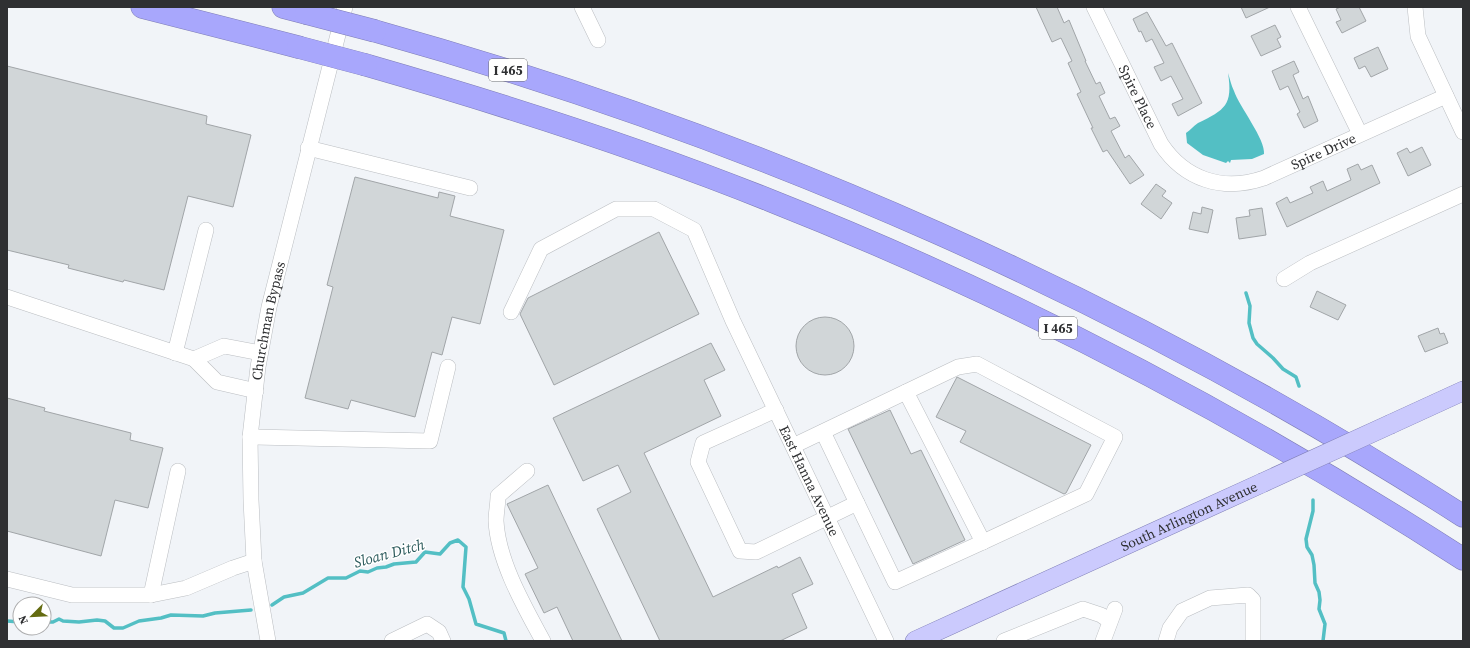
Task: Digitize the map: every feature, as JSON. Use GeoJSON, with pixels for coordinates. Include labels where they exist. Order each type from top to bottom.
{"type":"FeatureCollection","features":[{"type":"Feature","properties":{"kind":"highway","name":"I 465"},"geometry":{"type":"LineString","coordinates":[[142,7],[366,65],[510,108],[699,173],[789,208],[907,258],[1038,318],[1167,384],[1302,459],[1358,492],[1463,558]]}},
{"type":"Feature","properties":{"kind":"highway","name":"I 465"},"geometry":{"type":"LineString","coordinates":[[283,7],[375,31],[523,75],[695,135],[850,195],[980,252],[1119,320],[1251,390],[1379,464],[1463,516]]}},
{"type":"Feature","properties":{"kind":"main road","name":"South Arlington Avenue"},"geometry":{"type":"LineString","coordinates":[[914,641],[1463,391]]}},
{"type":"Feature","properties":{"kind":"street","name":"Churchman Bypass"},"geometry":{"type":"LineString","coordinates":[[268,641],[254,561],[250,500],[250,437],[260,353],[269,307],[308,148],[345,7]]}},
{"type":"Feature","properties":{"kind":"street"},"geometry":{"type":"LineString","coordinates":[[582,7],[598,40]]}},
{"type":"Feature","properties":{"kind":"street","name":"Spire Place"},"geometry":{"type":"LineString","coordinates":[[1094,7],[1161,144],[1174,161],[1196,176]]}},
{"type":"Feature","properties":{"kind":"street"},"geometry":{"type":"LineString","coordinates":[[1298,7],[1360,134]]}},
{"type":"Feature","properties":{"kind":"street"},"geometry":{"type":"LineString","coordinates":[[1415,7],[1418,36],[1463,132]]}},
{"type":"Feature","properties":{"kind":"street","name":"Spire Drive"},"geometry":{"type":"LineString","coordinates":[[1196,176],[1206,180],[1226,184],[1251,182],[1264,178],[1446,96]]}},
{"type":"Feature","properties":{"kind":"street"},"geometry":{"type":"LineString","coordinates":[[308,148],[470,188]]}},
{"type":"Feature","properties":{"kind":"street"},"geometry":{"type":"LineString","coordinates":[[1284,279],[1310,263],[1463,194]]}},
{"type":"Feature","properties":{"kind":"street","name":"East Hanna Avenue"},"geometry":{"type":"LineString","coordinates":[[511,312],[541,249],[616,209],[654,208],[694,230],[733,321],[886,641]]}},
{"type":"Feature","properties":{"kind":"street"},"geometry":{"type":"LineString","coordinates":[[175,353],[206,230]]}},
{"type":"Feature","properties":{"kind":"street"},"geometry":{"type":"LineString","coordinates":[[7,297],[194,359],[217,382],[256,391]]}},
{"type":"Feature","properties":{"kind":"street"},"geometry":{"type":"LineString","coordinates":[[194,359],[224,346],[260,353]]}},
{"type":"Feature","properties":{"kind":"street"},"geometry":{"type":"LineString","coordinates":[[793,446],[958,367],[976,364],[1115,437],[1086,494],[895,582],[823,432]]}},
{"type":"Feature","properties":{"kind":"street"},"geometry":{"type":"LineString","coordinates":[[250,437],[430,441],[448,367]]}},
{"type":"Feature","properties":{"kind":"street"},"geometry":{"type":"LineString","coordinates":[[906,392],[983,542]]}},
{"type":"Feature","properties":{"kind":"street"},"geometry":{"type":"LineString","coordinates":[[776,410],[703,444],[698,462],[740,551],[756,552],[857,503]]}},
{"type":"Feature","properties":{"kind":"street"},"geometry":{"type":"LineString","coordinates":[[150,595],[178,471]]}},
{"type":"Feature","properties":{"kind":"street"},"geometry":{"type":"LineString","coordinates":[[527,471],[498,496],[496,521],[501,547],[512,578],[543,641]]}},
{"type":"Feature","properties":{"kind":"street"},"geometry":{"type":"LineString","coordinates":[[7,579],[72,595],[150,595],[186,588],[232,568],[254,561]]}},
{"type":"Feature","properties":{"kind":"street"},"geometry":{"type":"LineString","coordinates":[[1166,641],[1170,628],[1182,611],[1210,598],[1248,595],[1253,600],[1253,641]]}},
{"type":"Feature","properties":{"kind":"street"},"geometry":{"type":"LineString","coordinates":[[1004,641],[1083,609],[1101,615],[1112,615],[1103,641]]}},
{"type":"Feature","properties":{"kind":"street"},"geometry":{"type":"LineString","coordinates":[[392,641],[427,624],[439,632],[443,641]]}},
{"type":"Feature","properties":{"kind":"water"},"geometry":{"type":"Polygon","coordinates":[[[1228,73],[1237,97],[1261,140],[1264,154],[1252,159],[1231,160],[1230,163],[1228,161],[1226,163],[1203,155],[1187,143],[1186,133],[1198,123],[1221,110],[1225,105],[1229,92],[1228,73]]]}},
{"type":"Feature","properties":{"kind":"building"},"geometry":{"type":"Polygon","coordinates":[[[1036,7],[1057,7],[1064,23],[1069,20],[1096,84],[1100,82],[1105,93],[1099,96],[1110,119],[1115,117],[1120,126],[1111,131],[1125,158],[1129,155],[1144,175],[1130,184],[1107,150],[1103,152],[1077,94],[1081,92],[1068,63],[1072,61],[1061,38],[1052,42],[1036,7]]]}},
{"type":"Feature","properties":{"kind":"building"},"geometry":{"type":"Polygon","coordinates":[[[1241,7],[1270,7],[1246,18],[1241,7]]]}},
{"type":"Feature","properties":{"kind":"building"},"geometry":{"type":"Polygon","coordinates":[[[1341,7],[1359,7],[1366,21],[1342,33],[1336,22],[1341,20],[1336,9],[1341,7]]]}},
{"type":"Feature","properties":{"kind":"building"},"geometry":{"type":"Polygon","coordinates":[[[1147,12],[1166,46],[1172,43],[1202,103],[1178,116],[1172,104],[1183,99],[1171,76],[1161,81],[1154,67],[1164,63],[1152,39],[1146,42],[1133,19],[1147,12]]]}},
{"type":"Feature","properties":{"kind":"building"},"geometry":{"type":"Polygon","coordinates":[[[1275,25],[1281,37],[1277,39],[1281,47],[1261,56],[1251,36],[1275,25]]]}},
{"type":"Feature","properties":{"kind":"building"},"geometry":{"type":"Polygon","coordinates":[[[1378,47],[1388,69],[1371,77],[1365,66],[1359,69],[1354,58],[1378,47]]]}},
{"type":"Feature","properties":{"kind":"building"},"geometry":{"type":"Polygon","coordinates":[[[1294,61],[1299,72],[1293,75],[1303,99],[1308,96],[1318,121],[1304,128],[1297,114],[1300,112],[1288,86],[1280,90],[1272,71],[1294,61]]]}},
{"type":"Feature","properties":{"kind":"building"},"geometry":{"type":"Polygon","coordinates":[[[7,66],[207,116],[206,124],[251,135],[233,207],[188,196],[164,290],[124,280],[123,282],[68,268],[69,265],[7,250],[7,66]]]}},
{"type":"Feature","properties":{"kind":"building"},"geometry":{"type":"Polygon","coordinates":[[[1422,147],[1431,165],[1408,176],[1397,153],[1407,148],[1410,153],[1422,147]]]}},
{"type":"Feature","properties":{"kind":"building"},"geometry":{"type":"Polygon","coordinates":[[[1358,164],[1361,170],[1372,165],[1380,183],[1287,227],[1276,203],[1287,197],[1290,203],[1313,193],[1310,187],[1323,181],[1327,191],[1351,180],[1347,169],[1358,164]]]}},
{"type":"Feature","properties":{"kind":"building"},"geometry":{"type":"Polygon","coordinates":[[[355,177],[438,198],[439,192],[455,196],[450,216],[504,230],[480,324],[452,317],[442,355],[432,352],[415,417],[351,400],[348,409],[305,398],[333,287],[327,285],[355,177]]]}},
{"type":"Feature","properties":{"kind":"building"},"geometry":{"type":"Polygon","coordinates":[[[1156,184],[1166,191],[1162,196],[1172,203],[1161,219],[1141,204],[1156,184]]]}},
{"type":"Feature","properties":{"kind":"building"},"geometry":{"type":"Polygon","coordinates":[[[1202,207],[1213,210],[1208,233],[1189,229],[1193,212],[1201,214],[1202,207]]]}},
{"type":"Feature","properties":{"kind":"building"},"geometry":{"type":"Polygon","coordinates":[[[1262,208],[1266,235],[1239,239],[1236,218],[1250,216],[1249,210],[1262,208]]]}},
{"type":"Feature","properties":{"kind":"building"},"geometry":{"type":"Polygon","coordinates":[[[659,232],[699,314],[554,385],[520,314],[528,298],[659,232]]]}},
{"type":"Feature","properties":{"kind":"building"},"geometry":{"type":"Polygon","coordinates":[[[1317,291],[1346,305],[1338,320],[1310,307],[1317,291]]]}},
{"type":"Feature","properties":{"kind":"building"},"geometry":{"type":"Polygon","coordinates":[[[825,317],[836,319],[849,330],[852,335],[854,346],[852,357],[841,370],[836,373],[825,375],[814,373],[801,362],[798,357],[796,346],[798,335],[809,322],[814,319],[825,317]]]}},
{"type":"Feature","properties":{"kind":"building"},"geometry":{"type":"Polygon","coordinates":[[[1438,328],[1440,334],[1444,333],[1448,343],[1425,352],[1418,336],[1438,328]]]}},
{"type":"Feature","properties":{"kind":"building"},"geometry":{"type":"Polygon","coordinates":[[[711,343],[725,370],[704,380],[721,416],[644,453],[713,597],[777,566],[778,568],[800,557],[813,584],[792,594],[807,628],[780,641],[660,641],[597,509],[631,492],[618,465],[583,481],[553,418],[711,343]]]}},
{"type":"Feature","properties":{"kind":"building"},"geometry":{"type":"Polygon","coordinates":[[[957,377],[1091,445],[1066,493],[1064,494],[960,442],[966,431],[936,417],[957,377]]]}},
{"type":"Feature","properties":{"kind":"building"},"geometry":{"type":"Polygon","coordinates":[[[7,398],[45,408],[44,411],[131,433],[130,440],[163,448],[148,508],[115,500],[101,556],[7,531],[7,398]]]}},
{"type":"Feature","properties":{"kind":"building"},"geometry":{"type":"Polygon","coordinates":[[[890,410],[911,454],[921,450],[965,540],[913,564],[848,429],[890,410]]]}},
{"type":"Feature","properties":{"kind":"building"},"geometry":{"type":"Polygon","coordinates":[[[548,485],[622,641],[573,641],[557,607],[544,613],[525,574],[538,568],[507,504],[548,485]]]}},
{"type":"Feature","properties":{"kind":"waterway"},"geometry":{"type":"LineString","coordinates":[[1246,293],[1250,306],[1249,323],[1253,338],[1257,344],[1283,369],[1296,377],[1299,386]]}},
{"type":"Feature","properties":{"kind":"waterway"},"geometry":{"type":"LineString","coordinates":[[1313,500],[1313,511],[1306,539],[1307,547],[1312,555],[1314,565],[1315,583],[1319,592],[1320,600],[1319,609],[1325,624],[1323,641]]}},
{"type":"Feature","properties":{"kind":"waterway","name":"Sloan Ditch"},"geometry":{"type":"LineString","coordinates":[[272,605],[284,597],[303,593],[328,578],[346,578],[360,571],[368,572],[394,564],[416,562],[425,552],[440,554],[450,543],[458,540],[466,547],[463,587],[469,599],[476,624],[504,633],[506,641]]}},
{"type":"Feature","properties":{"kind":"waterway","name":"Sloan Ditch"},"geometry":{"type":"LineString","coordinates":[[52,622],[59,619],[63,621],[79,622],[97,620],[105,621],[114,628],[123,628],[139,621],[171,615],[203,616],[215,613],[251,610]]}},
{"type":"Feature","properties":{"kind":"waterway","name":"Sloan Ditch"},"geometry":{"type":"LineString","coordinates":[[7,621],[12,621]]}}]}
